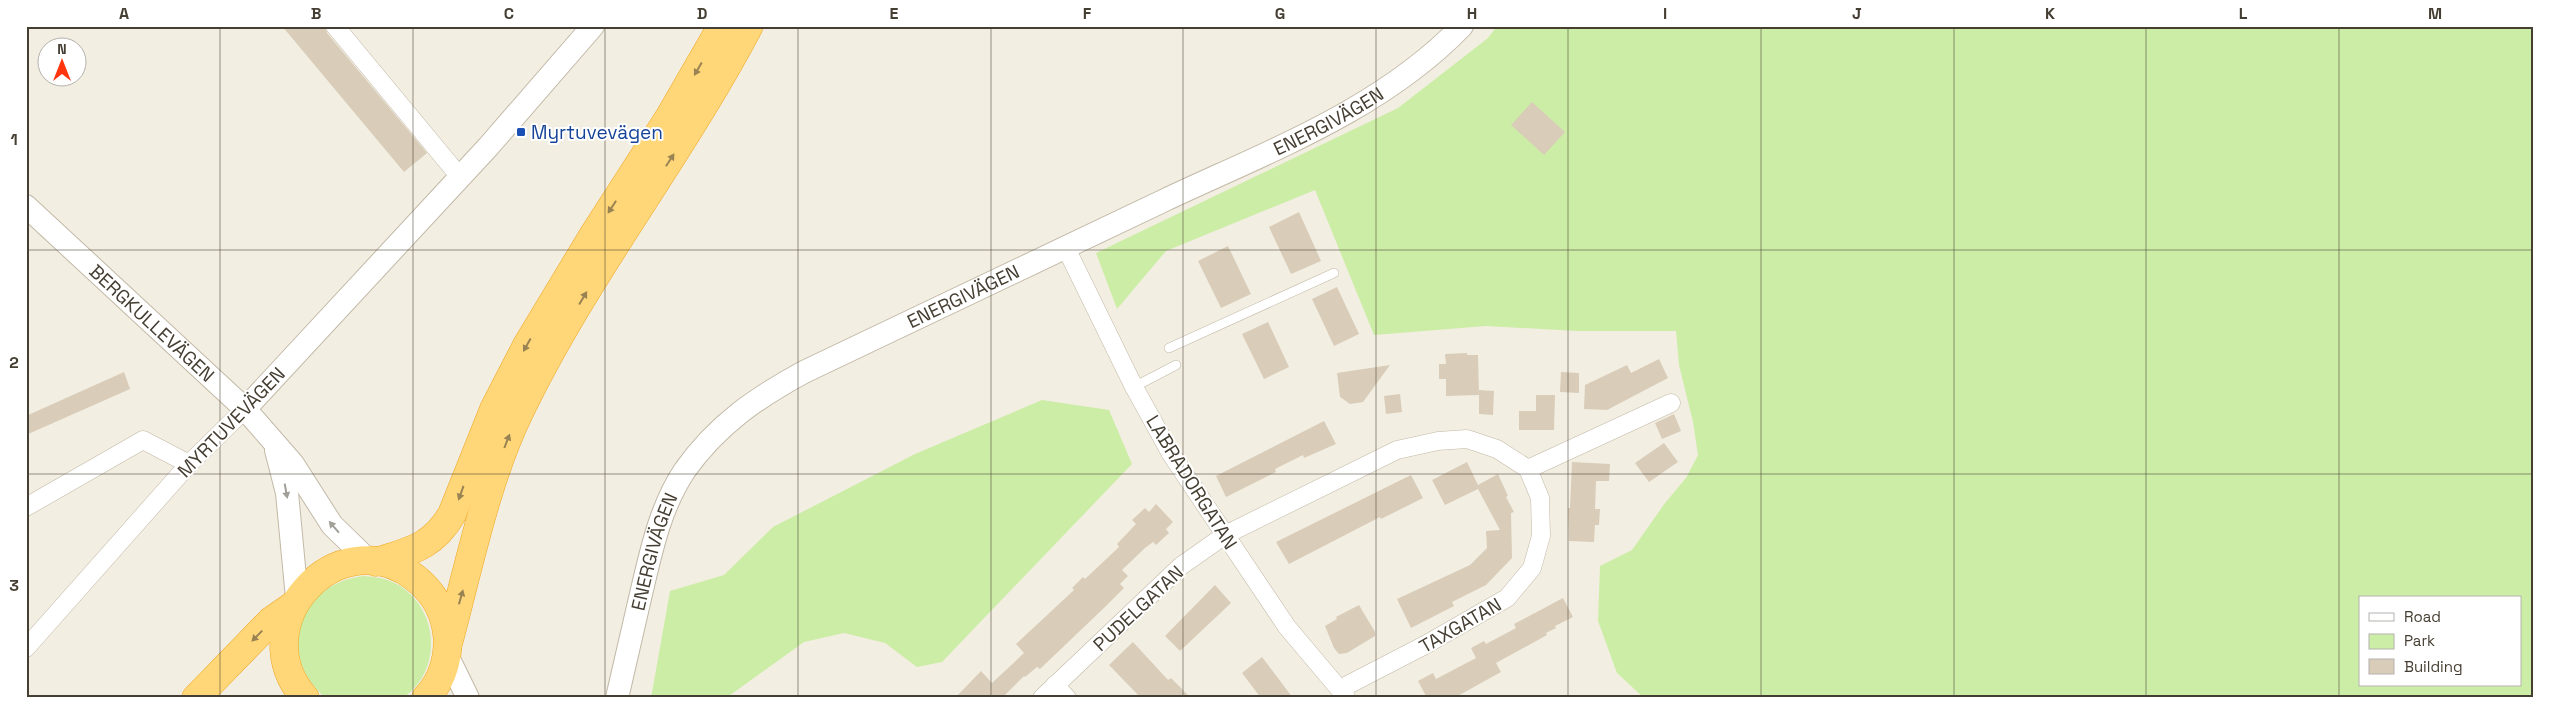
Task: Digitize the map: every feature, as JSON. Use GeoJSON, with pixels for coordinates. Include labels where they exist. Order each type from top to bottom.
{"type":"FeatureCollection","features":[{"type":"Feature","properties":{"kind":"highway"},"geometry":{"type":"LineString","coordinates":[[196,698],[316,578],[332,568],[350,563],[373,561],[428,544],[445,526],[452,514],[494,408],[527,345],[594,234],[670,116],[722,26]]}},
{"type":"Feature","properties":{"kind":"highway"},"geometry":{"type":"LineString","coordinates":[[426,698],[441,675],[496,470],[518,414],[547,358],[615,245],[691,128],[749,26]]}},
{"type":"Feature","properties":{"kind":"highway"},"geometry":{"type":"LineString","coordinates":[[373,561],[410,574],[428,589],[440,609],[447,649]]}},
{"type":"Feature","properties":{"kind":"highway"},"geometry":{"type":"LineString","coordinates":[[295,601],[286,624],[285,655],[291,675],[305,698]]}},
{"type":"Feature","properties":{"kind":"street"},"geometry":{"type":"LineString","coordinates":[[335,26],[460,177]]}},
{"type":"Feature","properties":{"kind":"street","name":"ENERGIVÄGEN"},"geometry":{"type":"LineString","coordinates":[[617,698],[651,549],[666,506],[685,471],[709,441],[735,416],[762,395],[804,372],[1316,129],[1392,87],[1446,42],[1462,26]]}},
{"type":"Feature","properties":{"kind":"street","name":"MYRTUVEVÄGEN"},"geometry":{"type":"LineString","coordinates":[[26,648],[189,464],[245,409],[460,177],[592,27]]}},
{"type":"Feature","properties":{"kind":"street","name":"BERGKULLEVÄGEN"},"geometry":{"type":"LineString","coordinates":[[26,206],[245,409],[293,464],[332,525],[373,561]]}},
{"type":"Feature","properties":{"kind":"street","name":"LABRADORGATAN"},"geometry":{"type":"LineString","coordinates":[[1066,248],[1134,387],[1171,454],[1287,627],[1343,694]]}},
{"type":"Feature","properties":{"kind":"street"},"geometry":{"type":"LineString","coordinates":[[1225,535],[1397,450],[1438,440],[1467,439],[1497,449],[1528,469],[1671,403]]}},
{"type":"Feature","properties":{"kind":"street"},"geometry":{"type":"LineString","coordinates":[[26,507],[143,440],[189,464]]}},
{"type":"Feature","properties":{"kind":"street","name":"BERGKULLEVÄGEN"},"geometry":{"type":"LineString","coordinates":[[274,444],[287,493],[295,601]]}},
{"type":"Feature","properties":{"kind":"street","name":"TAXGATAN"},"geometry":{"type":"LineString","coordinates":[[1343,694],[1507,598],[1532,568],[1541,536],[1540,498],[1528,469]]}},
{"type":"Feature","properties":{"kind":"street","name":"PUDELGATAN"},"geometry":{"type":"LineString","coordinates":[[1042,698],[1061,692],[1182,566],[1225,535]]}},
{"type":"Feature","properties":{"kind":"street"},"geometry":{"type":"LineString","coordinates":[[447,649],[468,698]]}},
{"type":"Feature","properties":{"kind":"lane"},"geometry":{"type":"LineString","coordinates":[[1169,348],[1334,273]]}},
{"type":"Feature","properties":{"kind":"lane"},"geometry":{"type":"LineString","coordinates":[[1134,387],[1176,365]]}},
{"type":"Feature","properties":{"kind":"green space"},"geometry":{"type":"Polygon","coordinates":[[[1497,26],[2533,26],[2533,698],[1644,698],[1617,673],[1598,621],[1600,566],[1632,550],[1665,503],[1686,478],[1698,455],[1693,422],[1679,365],[1676,331],[1577,331],[1486,326],[1374,335],[1315,190],[1166,251],[1117,309],[1096,253],[1398,108],[1488,38],[1497,26]]]}},
{"type":"Feature","properties":{"kind":"green space"},"geometry":{"type":"Polygon","coordinates":[[[1042,400],[1109,410],[1132,464],[942,662],[917,667],[885,643],[844,633],[804,642],[726,698],[651,698],[670,591],[724,575],[773,527],[915,454],[1042,400]]]}},
{"type":"Feature","properties":{"kind":"green space"},"geometry":{"type":"Polygon","coordinates":[[[363,576],[394,582],[403,588],[415,599],[424,613],[429,628],[431,643],[429,659],[424,674],[415,687],[403,698],[326,698],[310,681],[301,662],[298,643],[301,624],[309,607],[323,592],[341,582],[363,576]]]}},
{"type":"Feature","properties":{"kind":"building"},"geometry":{"type":"Polygon","coordinates":[[[282,26],[325,26],[327,33],[427,153],[404,172],[282,26]]]}},
{"type":"Feature","properties":{"kind":"building"},"geometry":{"type":"Polygon","coordinates":[[[1532,102],[1565,132],[1544,155],[1511,125],[1532,102]]]}},
{"type":"Feature","properties":{"kind":"building"},"geometry":{"type":"Polygon","coordinates":[[[1299,212],[1321,261],[1291,274],[1269,227],[1299,212]]]}},
{"type":"Feature","properties":{"kind":"building"},"geometry":{"type":"Polygon","coordinates":[[[1228,246],[1251,294],[1221,308],[1198,261],[1228,246]]]}},
{"type":"Feature","properties":{"kind":"building"},"geometry":{"type":"Polygon","coordinates":[[[1337,287],[1359,334],[1334,346],[1312,299],[1337,287]]]}},
{"type":"Feature","properties":{"kind":"building"},"geometry":{"type":"Polygon","coordinates":[[[1268,322],[1289,367],[1264,379],[1242,334],[1268,322]]]}},
{"type":"Feature","properties":{"kind":"building"},"geometry":{"type":"Polygon","coordinates":[[[1467,353],[1467,355],[1478,355],[1479,395],[1446,396],[1446,379],[1439,379],[1439,364],[1446,364],[1445,354],[1467,353]]]}},
{"type":"Feature","properties":{"kind":"building"},"geometry":{"type":"Polygon","coordinates":[[[1659,359],[1668,378],[1607,410],[1584,409],[1585,385],[1627,365],[1631,373],[1659,359]]]}},
{"type":"Feature","properties":{"kind":"building"},"geometry":{"type":"Polygon","coordinates":[[[1390,365],[1363,402],[1350,404],[1340,397],[1337,373],[1390,365]]]}},
{"type":"Feature","properties":{"kind":"building"},"geometry":{"type":"Polygon","coordinates":[[[124,372],[130,389],[26,435],[26,416],[124,372]]]}},
{"type":"Feature","properties":{"kind":"building"},"geometry":{"type":"Polygon","coordinates":[[[1561,372],[1579,373],[1579,393],[1560,392],[1561,372]]]}},
{"type":"Feature","properties":{"kind":"building"},"geometry":{"type":"Polygon","coordinates":[[[1479,390],[1494,391],[1493,415],[1479,414],[1479,390]]]}},
{"type":"Feature","properties":{"kind":"building"},"geometry":{"type":"Polygon","coordinates":[[[1400,394],[1402,412],[1386,414],[1384,396],[1400,394]]]}},
{"type":"Feature","properties":{"kind":"building"},"geometry":{"type":"Polygon","coordinates":[[[1536,395],[1555,395],[1554,430],[1519,430],[1519,411],[1536,411],[1536,395]]]}},
{"type":"Feature","properties":{"kind":"building"},"geometry":{"type":"Polygon","coordinates":[[[1674,414],[1681,431],[1662,439],[1655,423],[1674,414]]]}},
{"type":"Feature","properties":{"kind":"building"},"geometry":{"type":"Polygon","coordinates":[[[1324,421],[1336,444],[1304,458],[1303,455],[1275,469],[1276,472],[1226,497],[1216,476],[1324,421]]]}},
{"type":"Feature","properties":{"kind":"building"},"geometry":{"type":"Polygon","coordinates":[[[1664,443],[1678,462],[1649,482],[1635,463],[1664,443]]]}},
{"type":"Feature","properties":{"kind":"building"},"geometry":{"type":"Polygon","coordinates":[[[1467,462],[1478,485],[1498,474],[1508,496],[1506,497],[1514,512],[1511,513],[1512,558],[1486,585],[1452,602],[1454,606],[1411,628],[1397,599],[1470,565],[1487,548],[1486,531],[1500,530],[1478,489],[1445,505],[1432,480],[1467,462]]]}},
{"type":"Feature","properties":{"kind":"building"},"geometry":{"type":"Polygon","coordinates":[[[1572,462],[1610,464],[1609,481],[1596,481],[1595,509],[1600,509],[1599,525],[1595,525],[1594,542],[1569,541],[1568,508],[1570,508],[1572,462]]]}},
{"type":"Feature","properties":{"kind":"building"},"geometry":{"type":"Polygon","coordinates":[[[1411,475],[1423,498],[1381,519],[1380,517],[1289,564],[1276,542],[1411,475]]]}},
{"type":"Feature","properties":{"kind":"building"},"geometry":{"type":"Polygon","coordinates":[[[1156,504],[1173,522],[1166,529],[1169,533],[1156,545],[1153,542],[1145,548],[1122,570],[1128,576],[1120,584],[1124,588],[1105,607],[1040,669],[1037,667],[1024,676],[1005,695],[1007,698],[955,698],[981,671],[992,683],[1024,653],[1016,644],[1074,590],[1072,588],[1083,577],[1085,579],[1119,547],[1117,544],[1136,524],[1132,520],[1145,508],[1149,512],[1156,504]]]}},
{"type":"Feature","properties":{"kind":"building"},"geometry":{"type":"Polygon","coordinates":[[[1215,585],[1231,603],[1180,651],[1165,636],[1215,585]]]}},
{"type":"Feature","properties":{"kind":"building"},"geometry":{"type":"Polygon","coordinates":[[[1563,598],[1573,617],[1555,626],[1556,628],[1546,633],[1547,635],[1496,663],[1501,672],[1454,698],[1427,698],[1418,681],[1433,673],[1436,679],[1476,658],[1471,648],[1484,641],[1486,644],[1516,628],[1514,624],[1563,598]]]}},
{"type":"Feature","properties":{"kind":"building"},"geometry":{"type":"Polygon","coordinates":[[[1359,605],[1375,632],[1375,636],[1347,653],[1339,654],[1334,648],[1325,626],[1337,619],[1336,617],[1359,605]]]}},
{"type":"Feature","properties":{"kind":"building"},"geometry":{"type":"Polygon","coordinates":[[[1133,642],[1168,680],[1171,678],[1191,698],[1141,698],[1109,665],[1133,642]]]}},
{"type":"Feature","properties":{"kind":"building"},"geometry":{"type":"Polygon","coordinates":[[[1262,657],[1293,698],[1261,698],[1242,673],[1262,657]]]}},
{"type":"Feature","properties":{"kind":"place","name":"Myrtuvevägen"},"geometry":{"type":"Point","coordinates":[521,132]}}]}
